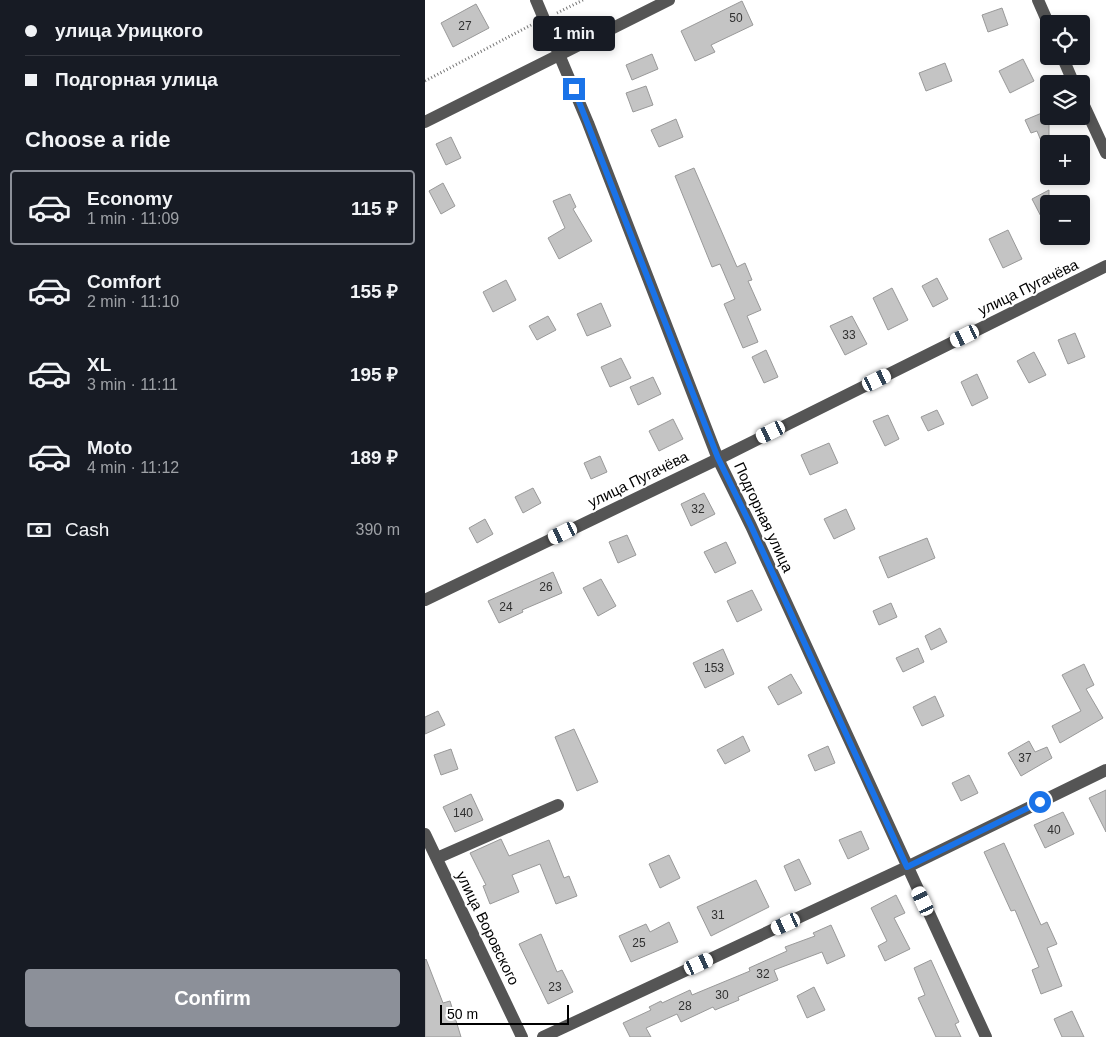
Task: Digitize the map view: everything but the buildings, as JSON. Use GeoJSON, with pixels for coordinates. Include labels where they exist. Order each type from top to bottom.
{"type":"FeatureCollection","features":[{"type":"Feature","properties":{"kind":"street","name":"Подгорная улица"},"geometry":{"type":"LineString","coordinates":[[536,0],[560,55],[718,458],[986,1037]]}},
{"type":"Feature","properties":{"kind":"street"},"geometry":{"type":"LineString","coordinates":[[425,122],[669,0]]}},
{"type":"Feature","properties":{"kind":"street"},"geometry":{"type":"LineString","coordinates":[[1038,0],[1045,15]]}},
{"type":"Feature","properties":{"kind":"street"},"geometry":{"type":"LineString","coordinates":[[1090,118],[1106,153]]}},
{"type":"Feature","properties":{"kind":"street","name":"улица Пугачёва"},"geometry":{"type":"LineString","coordinates":[[425,600],[718,458],[1106,266]]}},
{"type":"Feature","properties":{"kind":"street"},"geometry":{"type":"LineString","coordinates":[[543,1037],[907,867],[1106,770]]}},
{"type":"Feature","properties":{"kind":"street"},"geometry":{"type":"LineString","coordinates":[[437,858],[559,805]]}},
{"type":"Feature","properties":{"kind":"street","name":"улица Воровского"},"geometry":{"type":"LineString","coordinates":[[425,834],[522,1037]]}},
{"type":"Feature","properties":{"kind":"path"},"geometry":{"type":"LineString","coordinates":[[425,81],[583,0]]}},
{"type":"Feature","properties":{"kind":"route"},"geometry":{"type":"LineString","coordinates":[[574,89],[718,458],[907,867],[1040,802]]}}]}
